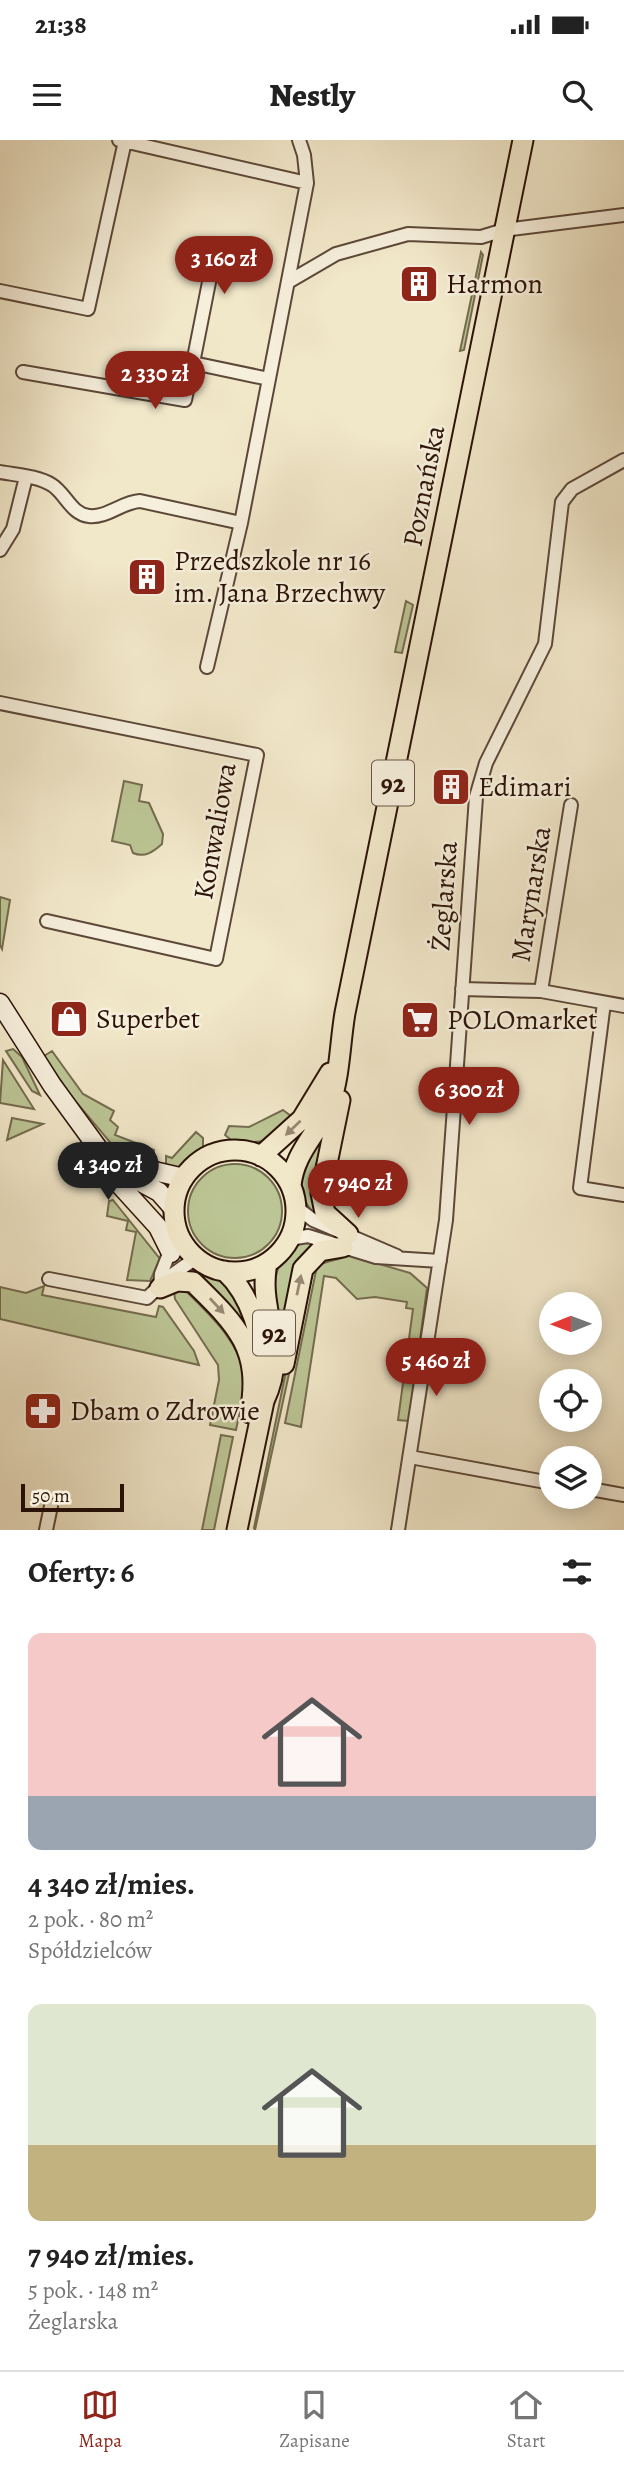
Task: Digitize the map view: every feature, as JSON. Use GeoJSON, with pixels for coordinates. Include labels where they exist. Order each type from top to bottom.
{"type":"FeatureCollection","features":[{"type":"Feature","properties":{"kind":"main road","name":"Poznańska"},"geometry":{"type":"LineString","coordinates":[[291,1186],[296,1160],[329,1105],[336,1083],[339,1050],[523,140]]}},
{"type":"Feature","properties":{"kind":"main road","name":"Poznańska"},"geometry":{"type":"LineString","coordinates":[[261,1156],[313,1105],[339,1050]]}},
{"type":"Feature","properties":{"kind":"main road"},"geometry":{"type":"LineString","coordinates":[[251,1467],[268,1440],[303,1269],[323,1250],[346,1240],[325,1213],[321,1193],[342,1091],[339,1050]]}},
{"type":"Feature","properties":{"kind":"main road"},"geometry":{"type":"LineString","coordinates":[[196,1258],[178,1231],[174,1209],[184,1178],[199,1162],[217,1153],[243,1150],[261,1156]]}},
{"type":"Feature","properties":{"kind":"main road","name":"92"},"geometry":{"type":"LineString","coordinates":[[196,1258],[225,1271],[243,1272],[268,1263],[289,1239],[296,1207],[291,1186],[275,1165],[261,1156]]}},
{"type":"Feature","properties":{"kind":"main road","name":"92"},"geometry":{"type":"LineString","coordinates":[[264,1401],[273,1383],[276,1352],[267,1293],[268,1263]]}},
{"type":"Feature","properties":{"kind":"main road","name":"92"},"geometry":{"type":"LineString","coordinates":[[225,1271],[242,1289],[250,1306],[263,1362],[264,1401],[237,1530]]}},
{"type":"Feature","properties":{"kind":"main road"},"geometry":{"type":"LineString","coordinates":[[160,1288],[177,1281],[193,1282],[225,1314],[245,1345],[255,1376],[247,1433],[251,1467]]}},
{"type":"Feature","properties":{"kind":"street"},"geometry":{"type":"LineString","coordinates":[[207,667],[241,523],[307,183],[304,155],[299,140]]}},
{"type":"Feature","properties":{"kind":"street"},"geometry":{"type":"LineString","coordinates":[[0,291],[88,309],[122,141],[307,183]]}},
{"type":"Feature","properties":{"kind":"street"},"geometry":{"type":"LineString","coordinates":[[288,282],[336,254],[408,234],[481,237],[504,230],[624,215]]}},
{"type":"Feature","properties":{"kind":"street"},"geometry":{"type":"LineString","coordinates":[[23,372],[185,400],[212,267],[192,263]]}},
{"type":"Feature","properties":{"kind":"street"},"geometry":{"type":"LineString","coordinates":[[193,363],[269,379]]}},
{"type":"Feature","properties":{"kind":"street","name":"Żeglarska"},"geometry":{"type":"LineString","coordinates":[[398,1530],[440,1261],[478,788],[486,763],[545,644],[562,502],[572,489],[624,460]]}},
{"type":"Feature","properties":{"kind":"street"},"geometry":{"type":"LineString","coordinates":[[0,472],[55,486],[76,511],[86,515],[104,514],[125,503],[140,501],[241,523]]}},
{"type":"Feature","properties":{"kind":"street"},"geometry":{"type":"LineString","coordinates":[[0,550],[13,529],[26,477]]}},
{"type":"Feature","properties":{"kind":"street","name":"Konwaliowa"},"geometry":{"type":"LineString","coordinates":[[0,703],[257,755],[216,959],[47,921]]}},
{"type":"Feature","properties":{"kind":"street","name":"Marynarska"},"geometry":{"type":"LineString","coordinates":[[541,991],[564,835],[571,805]]}},
{"type":"Feature","properties":{"kind":"street"},"geometry":{"type":"LineString","coordinates":[[461,989],[541,991],[624,1006]]}},
{"type":"Feature","properties":{"kind":"street"},"geometry":{"type":"LineString","coordinates":[[0,1003],[52,1085],[118,1172],[159,1192],[174,1209]]}},
{"type":"Feature","properties":{"kind":"street"},"geometry":{"type":"LineString","coordinates":[[604,1003],[580,1188],[624,1195]]}},
{"type":"Feature","properties":{"kind":"street"},"geometry":{"type":"LineString","coordinates":[[92,1138],[137,1167],[184,1178]]}},
{"type":"Feature","properties":{"kind":"street"},"geometry":{"type":"LineString","coordinates":[[92,1138],[101,1164],[158,1227],[171,1253]]}},
{"type":"Feature","properties":{"kind":"street"},"geometry":{"type":"LineString","coordinates":[[296,1207],[376,1257],[440,1261]]}},
{"type":"Feature","properties":{"kind":"street"},"geometry":{"type":"LineString","coordinates":[[160,1288],[161,1274],[178,1231]]}},
{"type":"Feature","properties":{"kind":"street"},"geometry":{"type":"LineString","coordinates":[[289,1239],[308,1236],[346,1240]]}},
{"type":"Feature","properties":{"kind":"street"},"geometry":{"type":"LineString","coordinates":[[49,1279],[148,1298],[169,1277],[196,1258]]}},
{"type":"Feature","properties":{"kind":"street"},"geometry":{"type":"LineString","coordinates":[[410,1457],[539,1481]]}},
{"type":"Feature","properties":{"kind":"street"},"geometry":{"type":"LineString","coordinates":[[602,1491],[624,1495]]}},
{"type":"Feature","properties":{"kind":"street"},"geometry":{"type":"LineString","coordinates":[[46,1530],[51,1506]]}},
{"type":"Feature","properties":{"kind":"green space"},"geometry":{"type":"Polygon","coordinates":[[[481,252],[483,255],[464,350],[460,351],[481,252]]]}},
{"type":"Feature","properties":{"kind":"green space"},"geometry":{"type":"Polygon","coordinates":[[[406,601],[413,605],[402,653],[395,652],[406,601]]]}},
{"type":"Feature","properties":{"kind":"green space"},"geometry":{"type":"Polygon","coordinates":[[[124,781],[142,785],[139,801],[149,803],[163,834],[162,844],[149,853],[133,853],[130,845],[112,841],[124,781]]]}},
{"type":"Feature","properties":{"kind":"green space"},"geometry":{"type":"Polygon","coordinates":[[[0,897],[10,900],[2,949],[0,945],[0,897]]]}},
{"type":"Feature","properties":{"kind":"green space"},"geometry":{"type":"Polygon","coordinates":[[[13,1049],[22,1057],[40,1095],[32,1091],[6,1051],[13,1049]]]}},
{"type":"Feature","properties":{"kind":"green space"},"geometry":{"type":"Polygon","coordinates":[[[52,1051],[83,1094],[114,1111],[110,1120],[118,1127],[115,1135],[154,1150],[153,1167],[119,1153],[71,1096],[44,1056],[52,1051]]]}},
{"type":"Feature","properties":{"kind":"green space"},"geometry":{"type":"Polygon","coordinates":[[[3,1060],[34,1109],[0,1103],[3,1060]]]}},
{"type":"Feature","properties":{"kind":"green space"},"geometry":{"type":"Polygon","coordinates":[[[283,1110],[295,1119],[264,1141],[236,1144],[225,1135],[229,1126],[249,1127],[283,1110]]]}},
{"type":"Feature","properties":{"kind":"green space"},"geometry":{"type":"Polygon","coordinates":[[[12,1118],[43,1124],[7,1140],[12,1118]]]}},
{"type":"Feature","properties":{"kind":"green space"},"geometry":{"type":"Polygon","coordinates":[[[327,1131],[318,1218],[303,1195],[302,1174],[327,1131]]]}},
{"type":"Feature","properties":{"kind":"green space"},"geometry":{"type":"Polygon","coordinates":[[[196,1132],[203,1138],[203,1153],[179,1168],[166,1170],[166,1156],[172,1158],[196,1132]]]}},
{"type":"Feature","properties":{"kind":"green space"},"geometry":{"type":"Polygon","coordinates":[[[226,1164],[244,1164],[269,1177],[279,1193],[282,1211],[279,1229],[269,1245],[244,1258],[226,1258],[201,1245],[188,1220],[188,1202],[201,1177],[226,1164]]]}},
{"type":"Feature","properties":{"kind":"green space"},"geometry":{"type":"Polygon","coordinates":[[[113,1200],[160,1259],[150,1281],[127,1280],[136,1232],[126,1230],[128,1221],[107,1216],[109,1201],[113,1200]]]}},
{"type":"Feature","properties":{"kind":"green space"},"geometry":{"type":"Polygon","coordinates":[[[302,1243],[320,1243],[289,1310],[275,1312],[275,1282],[280,1263],[292,1248],[302,1243]]]}},
{"type":"Feature","properties":{"kind":"green space"},"geometry":{"type":"Polygon","coordinates":[[[349,1255],[410,1273],[427,1288],[409,1421],[398,1420],[413,1309],[406,1308],[407,1302],[375,1297],[357,1299],[336,1278],[324,1276],[301,1427],[285,1423],[317,1266],[349,1255]]]}},
{"type":"Feature","properties":{"kind":"green space"},"geometry":{"type":"Polygon","coordinates":[[[187,1270],[208,1274],[225,1285],[248,1321],[238,1324],[187,1270]]]}},
{"type":"Feature","properties":{"kind":"green space"},"geometry":{"type":"Polygon","coordinates":[[[44,1286],[42,1295],[156,1317],[159,1306],[163,1307],[194,1351],[199,1365],[0,1319],[0,1287],[26,1293],[44,1286]]]}},
{"type":"Feature","properties":{"kind":"green space"},"geometry":{"type":"Polygon","coordinates":[[[182,1287],[229,1338],[241,1362],[244,1389],[236,1430],[210,1425],[219,1380],[218,1365],[175,1299],[174,1291],[182,1287]]]}},
{"type":"Feature","properties":{"kind":"green space"},"geometry":{"type":"Polygon","coordinates":[[[296,1322],[299,1328],[255,1530],[254,1528],[296,1322]]]}},
{"type":"Feature","properties":{"kind":"green space"},"geometry":{"type":"Polygon","coordinates":[[[221,1435],[233,1437],[214,1530],[202,1530],[221,1435]]]}},
{"type":"Feature","properties":{"kind":"place","name":"Harmon"},"geometry":{"type":"Point","coordinates":[419,284]}},
{"type":"Feature","properties":{"kind":"place","name":"Przedszkole nr 16 im. Jana Brzechwy"},"geometry":{"type":"Point","coordinates":[147,577]}},
{"type":"Feature","properties":{"kind":"place","name":"Edimari"},"geometry":{"type":"Point","coordinates":[451,787]}},
{"type":"Feature","properties":{"kind":"place","name":"Superbet"},"geometry":{"type":"Point","coordinates":[69,1019]}},
{"type":"Feature","properties":{"kind":"place","name":"POLOmarket"},"geometry":{"type":"Point","coordinates":[420,1020]}},
{"type":"Feature","properties":{"kind":"place","name":"Dbam o Zdrowie"},"geometry":{"type":"Point","coordinates":[43,1411]}}]}
